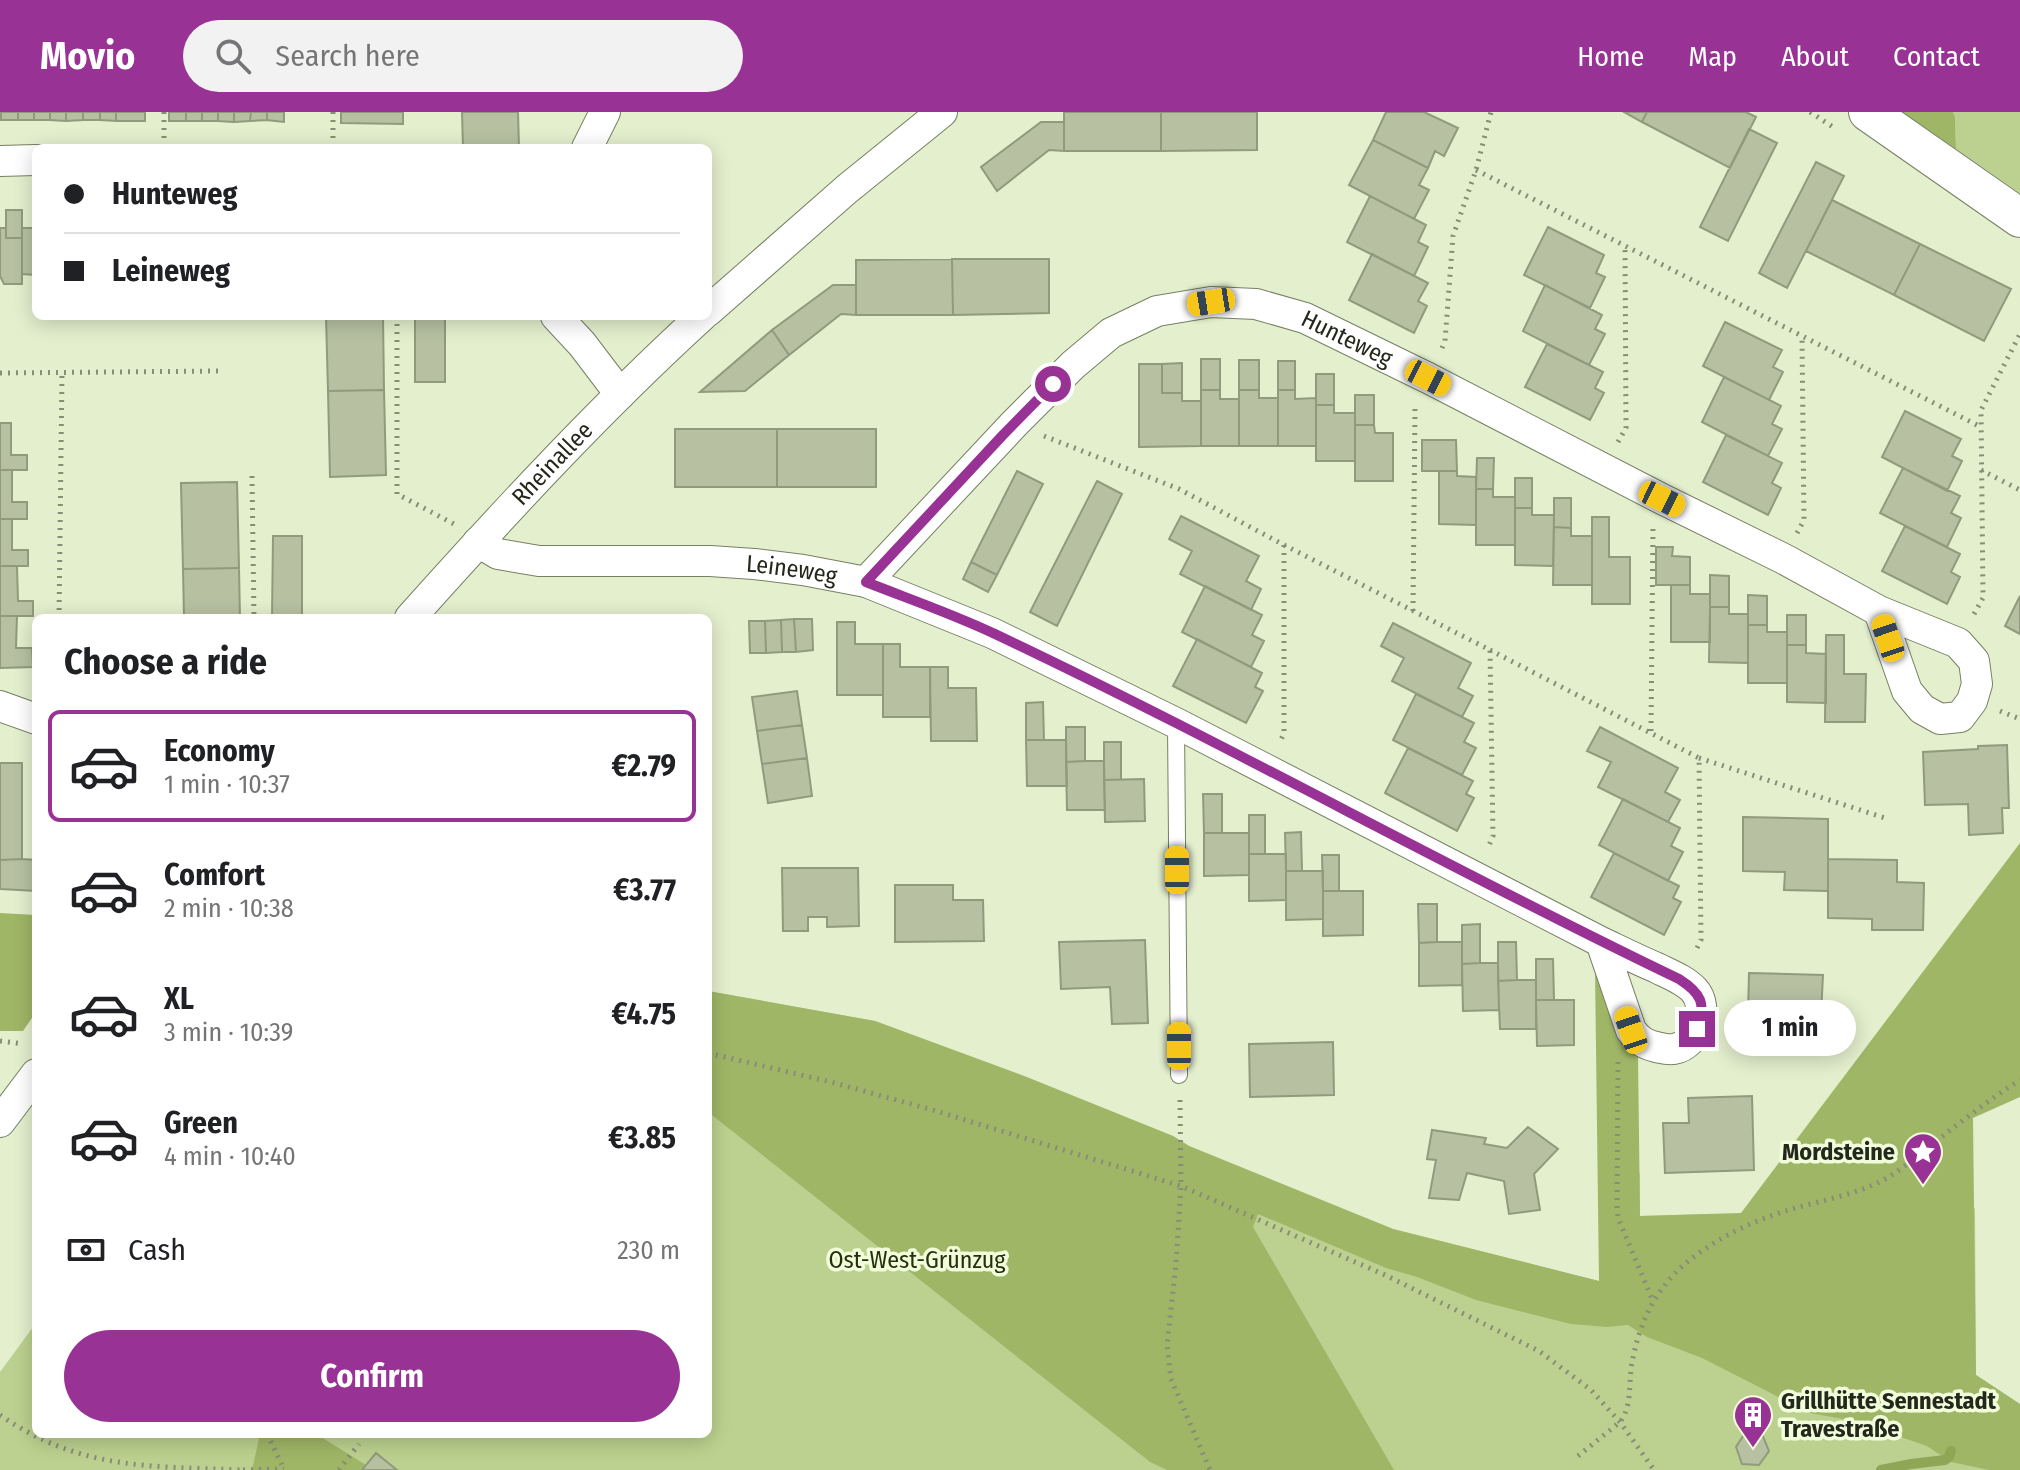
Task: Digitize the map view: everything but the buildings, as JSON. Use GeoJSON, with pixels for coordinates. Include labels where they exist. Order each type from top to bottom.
{"type":"FeatureCollection","features":[{"type":"Feature","properties":{"kind":"street"},"geometry":{"type":"LineString","coordinates":[[589,144],[605,112]]}},
{"type":"Feature","properties":{"kind":"street"},"geometry":{"type":"LineString","coordinates":[[712,307],[847,189],[942,112]]}},
{"type":"Feature","properties":{"kind":"street"},"geometry":{"type":"LineString","coordinates":[[1868,112],[2020,218]]}},
{"type":"Feature","properties":{"kind":"street"},"geometry":{"type":"LineString","coordinates":[[0,161],[32,160]]}},
{"type":"Feature","properties":{"kind":"street","name":"Hunteweg"},"geometry":{"type":"LineString","coordinates":[[866,582],[1014,424],[1073,365],[1111,333],[1157,311],[1211,302],[1256,304],[1305,318],[1784,559],[1879,611],[1958,643]]}},
{"type":"Feature","properties":{"kind":"street"},"geometry":{"type":"LineString","coordinates":[[560,320],[620,394]]}},
{"type":"Feature","properties":{"kind":"street","name":"Rheinallee"},"geometry":{"type":"LineString","coordinates":[[413,614],[471,536],[698,320]]}},
{"type":"Feature","properties":{"kind":"street","name":"Leineweg"},"geometry":{"type":"LineString","coordinates":[[471,536],[498,554],[539,561],[710,561],[803,570],[866,582],[992,633],[1679,979],[1692,987],[1699,997],[1702,1008],[1700,1022],[1692,1037],[1679,1047],[1672,1050],[1645,1044],[1631,1030]]}},
{"type":"Feature","properties":{"kind":"street"},"geometry":{"type":"LineString","coordinates":[[1879,611],[1907,691],[1922,709],[1940,719],[1960,717],[1972,701],[1977,684],[1974,661],[1958,643]]}},
{"type":"Feature","properties":{"kind":"street"},"geometry":{"type":"LineString","coordinates":[[0,706],[32,718]]}},
{"type":"Feature","properties":{"kind":"street"},"geometry":{"type":"LineString","coordinates":[[1601,942],[1631,1030]]}},
{"type":"Feature","properties":{"kind":"street"},"geometry":{"type":"LineString","coordinates":[[0,1122],[32,1064]]}},
{"type":"Feature","properties":{"kind":"lane"},"geometry":{"type":"LineString","coordinates":[[1176,723],[1179,1075]]}},
{"type":"Feature","properties":{"kind":"path"},"geometry":{"type":"LineString","coordinates":[[164,112],[164,144]]}},
{"type":"Feature","properties":{"kind":"path"},"geometry":{"type":"LineString","coordinates":[[333,112],[333,144]]}},
{"type":"Feature","properties":{"kind":"path"},"geometry":{"type":"LineString","coordinates":[[1413,611],[1415,399],[1445,341],[1453,236],[1476,170],[1491,112]]}},
{"type":"Feature","properties":{"kind":"path"},"geometry":{"type":"LineString","coordinates":[[1476,170],[1981,427]]}},
{"type":"Feature","properties":{"kind":"path"},"geometry":{"type":"LineString","coordinates":[[1604,469],[1626,428],[1625,245]]}},
{"type":"Feature","properties":{"kind":"path"},"geometry":{"type":"LineString","coordinates":[[397,320],[397,494],[471,536]]}},
{"type":"Feature","properties":{"kind":"path"},"geometry":{"type":"LineString","coordinates":[[1958,643],[1983,598],[1981,410],[2020,334]]}},
{"type":"Feature","properties":{"kind":"path"},"geometry":{"type":"LineString","coordinates":[[1784,559],[1804,520],[1802,337]]}},
{"type":"Feature","properties":{"kind":"path"},"geometry":{"type":"LineString","coordinates":[[0,373],[220,371]]}},
{"type":"Feature","properties":{"kind":"path"},"geometry":{"type":"LineString","coordinates":[[59,614],[62,372]]}},
{"type":"Feature","properties":{"kind":"path"},"geometry":{"type":"LineString","coordinates":[[1014,424],[1179,489],[1699,758],[1885,818]]}},
{"type":"Feature","properties":{"kind":"path"},"geometry":{"type":"LineString","coordinates":[[1981,470],[2020,490]]}},
{"type":"Feature","properties":{"kind":"path"},"geometry":{"type":"LineString","coordinates":[[252,476],[254,614]]}},
{"type":"Feature","properties":{"kind":"path"},"geometry":{"type":"LineString","coordinates":[[1651,731],[1653,518],[1662,499]]}},
{"type":"Feature","properties":{"kind":"path"},"geometry":{"type":"LineString","coordinates":[[1266,770],[1284,733],[1284,545]]}},
{"type":"Feature","properties":{"kind":"path"},"geometry":{"type":"LineString","coordinates":[[1475,878],[1493,836],[1490,650]]}},
{"type":"Feature","properties":{"kind":"path"},"geometry":{"type":"LineString","coordinates":[[1679,979],[1701,940],[1699,758]]}},
{"type":"Feature","properties":{"kind":"path"},"geometry":{"type":"LineString","coordinates":[[1631,1030],[1621,1037],[1618,1045],[1617,1208],[1618,1218],[1654,1302]]}},
{"type":"Feature","properties":{"kind":"path"},"geometry":{"type":"LineString","coordinates":[[0,1041],[32,1059]]}},
{"type":"Feature","properties":{"kind":"path"},"geometry":{"type":"LineString","coordinates":[[712,1054],[936,1111],[1181,1186],[1385,1275],[1539,1351],[1591,1390],[1620,1422],[1654,1470]]}},
{"type":"Feature","properties":{"kind":"path"},"geometry":{"type":"LineString","coordinates":[[1578,1456],[1620,1422],[1627,1411],[1638,1338],[1647,1313],[1676,1272],[1706,1248],[1742,1229],[1785,1211],[1866,1188],[1889,1177],[2020,1080]]}},
{"type":"Feature","properties":{"kind":"path"},"geometry":{"type":"LineString","coordinates":[[1180,1127],[1181,1186],[1167,1345],[1171,1379],[1210,1470]]}},
{"type":"Feature","properties":{"kind":"path"},"geometry":{"type":"LineString","coordinates":[[0,1415],[32,1435]]}},
{"type":"Feature","properties":{"kind":"path"},"geometry":{"type":"LineString","coordinates":[[37,1438],[53,1447],[97,1461],[150,1468],[285,1469],[269,1438]]}},
{"type":"Feature","properties":{"kind":"path"},"geometry":{"type":"LineString","coordinates":[[339,1470],[359,1444]]}},
{"type":"Feature","properties":{"kind":"green space"},"geometry":{"type":"Polygon","coordinates":[[[1902,112],[1953,112],[1956,149],[1902,112]]]}},
{"type":"Feature","properties":{"kind":"green space"},"geometry":{"type":"Polygon","coordinates":[[[1953,112],[2020,112],[2020,193],[1956,149],[1953,112]]]}},
{"type":"Feature","properties":{"kind":"green space"},"geometry":{"type":"Polygon","coordinates":[[[2020,843],[2020,1097],[1973,1118],[1976,1375],[2020,1404],[2020,1470],[1989,1470],[1951,1462],[1927,1446],[1854,1421],[1810,1413],[1702,1358],[1647,1337],[1628,1325],[1571,1324],[1476,1300],[1386,1268],[1258,1214],[1253,1227],[1394,1470],[1167,1470],[1150,1462],[712,1115],[712,992],[875,1021],[1024,1076],[1393,1229],[1599,1281],[1595,970],[1622,1044],[1638,1057],[1640,1216],[1741,1213],[2020,843]]]}},
{"type":"Feature","properties":{"kind":"green space"},"geometry":{"type":"Polygon","coordinates":[[[0,913],[32,915],[32,1018],[23,1031],[0,1031],[0,913]]]}},
{"type":"Feature","properties":{"kind":"green space","name":"Ost-West-Grünzug"},"geometry":{"type":"Polygon","coordinates":[[[712,992],[875,1021],[1024,1076],[1393,1229],[1599,1281],[1640,1172],[1640,1216],[1711,1214],[1855,1300],[1975,1208],[1976,1375],[2020,1404],[2020,1470],[0,1470],[0,1372],[32,1328],[32,1438],[712,1438],[712,992]]]}},
{"type":"Feature","properties":{"kind":"green space"},"geometry":{"type":"Polygon","coordinates":[[[259,1438],[323,1438],[366,1465],[362,1470],[252,1470],[259,1438]]]}},
{"type":"Feature","properties":{"kind":"waterway"},"geometry":{"type":"LineString","coordinates":[[1881,1470],[1945,1460],[1951,1451]]}},
{"type":"Feature","properties":{"kind":"place","name":"Mordsteine"},"geometry":{"type":"Point","coordinates":[1923,1186]}},
{"type":"Feature","properties":{"kind":"place","name":"Grillhütte Sennestadt Travestraße"},"geometry":{"type":"Point","coordinates":[1753,1449]}},
{"type":"Feature","properties":{"kind":"route"},"geometry":{"type":"LineString","coordinates":[[1053,384],[866,582],[992,633],[1679,979],[1692,987],[1699,997],[1702,1008],[1697,1029]]}}]}
